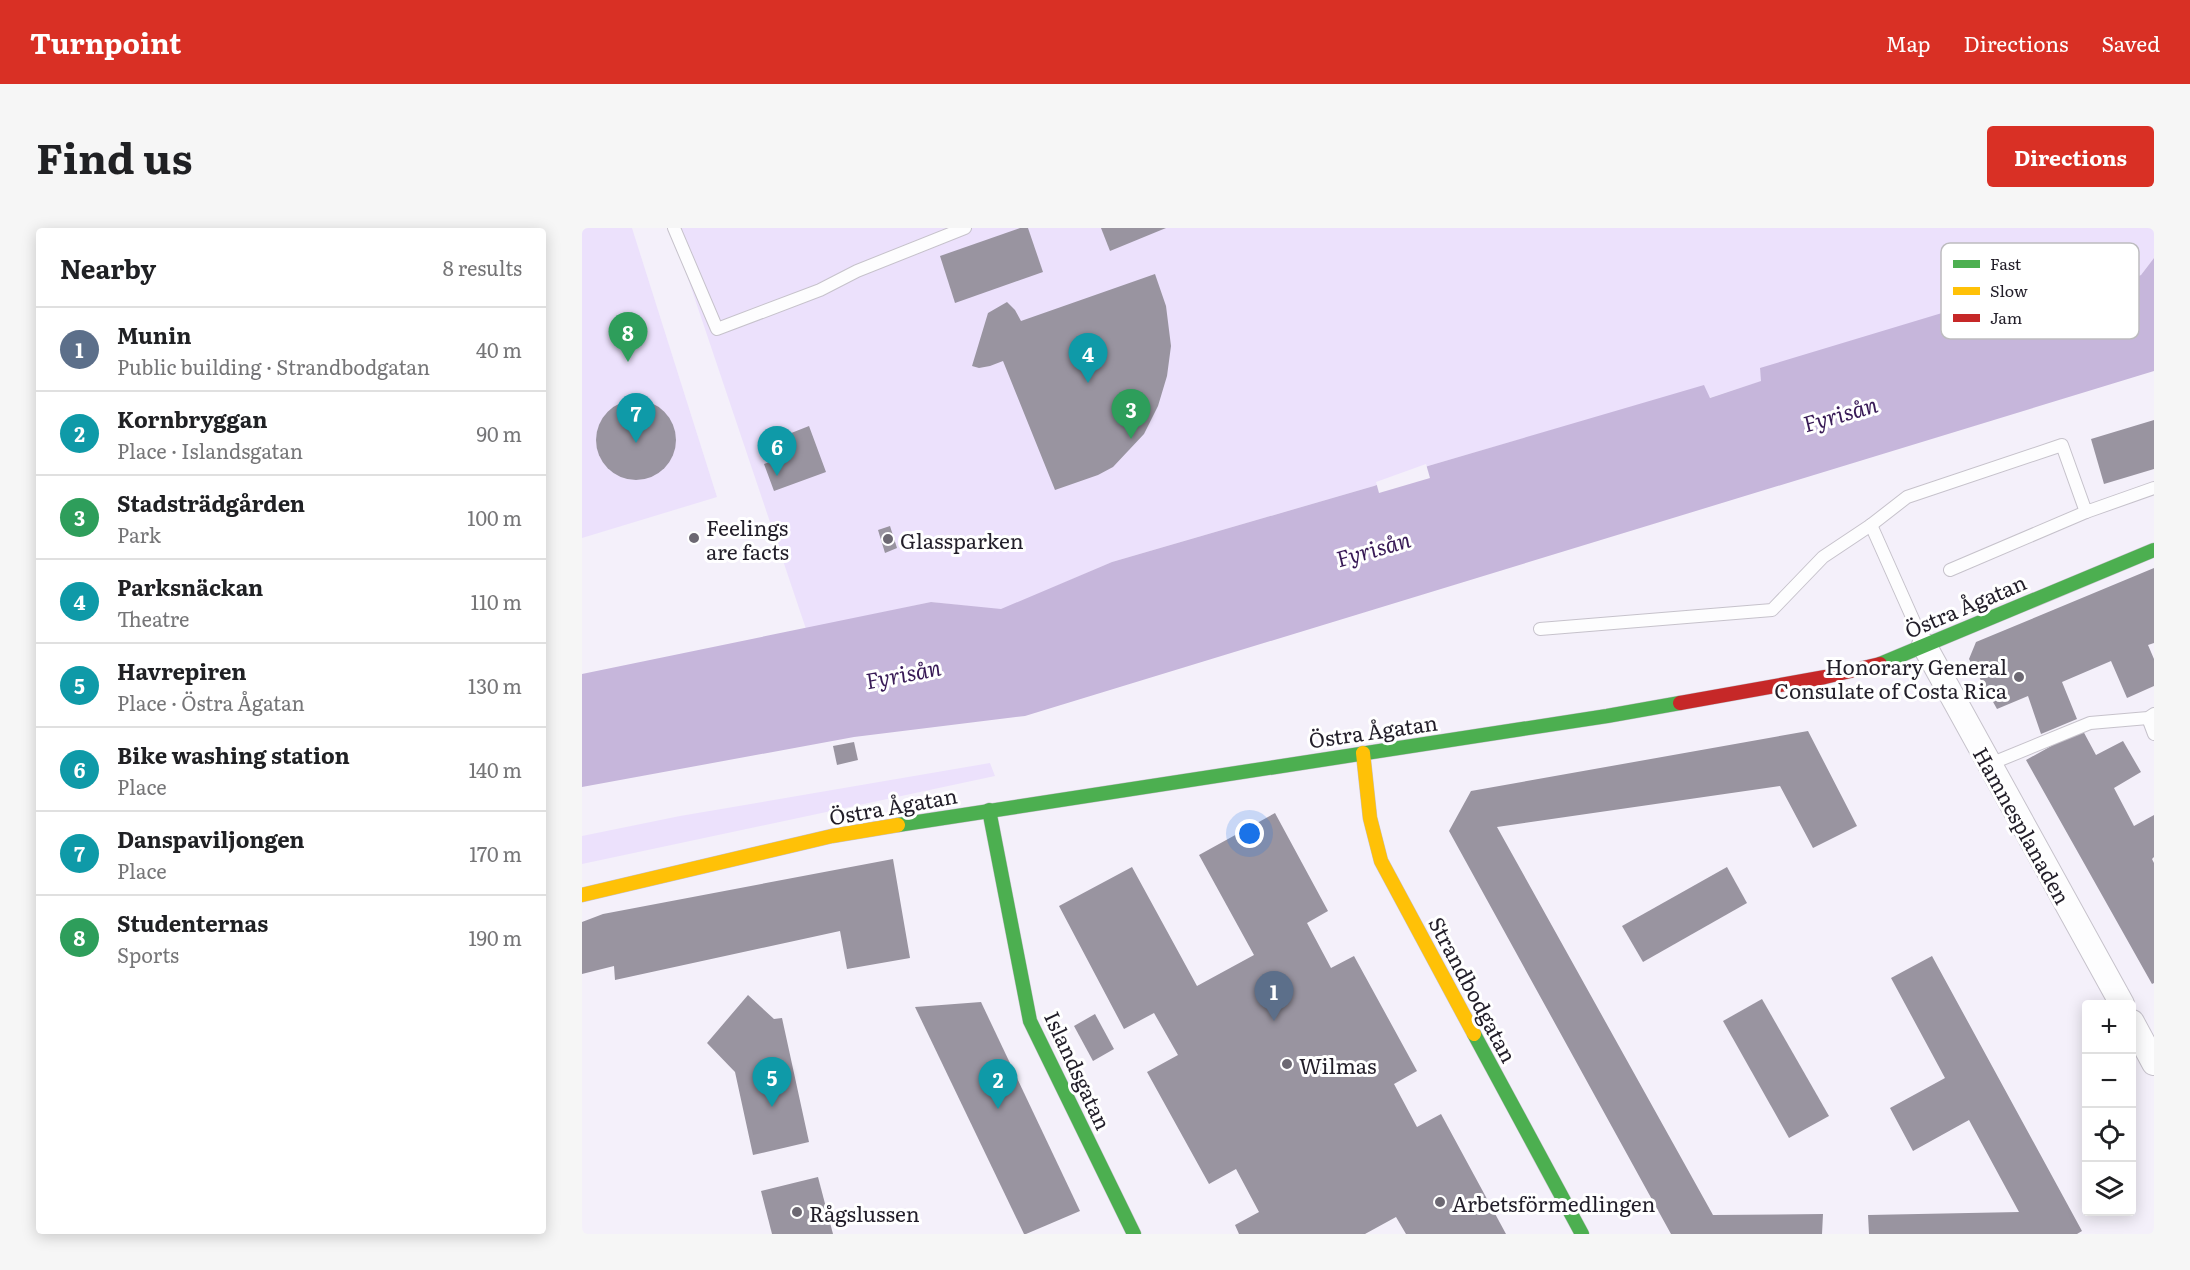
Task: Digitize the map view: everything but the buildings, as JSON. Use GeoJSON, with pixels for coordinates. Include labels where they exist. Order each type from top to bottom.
{"type":"FeatureCollection","features":[{"type":"Feature","properties":{"kind":"street","name":"Östra Ågatan"},"geometry":{"type":"LineString","coordinates":[[582,895],[832,836],[1607,716],[1825,677],[1877,665],[2154,550]]}},
{"type":"Feature","properties":{"kind":"street","name":"Hamnesplanaden"},"geometry":{"type":"LineString","coordinates":[[1924,645],[2119,1000]]}},
{"type":"Feature","properties":{"kind":"street","name":"Strandbodgatan"},"geometry":{"type":"LineString","coordinates":[[1363,753],[1370,818],[1382,861],[1582,1234]]}},
{"type":"Feature","properties":{"kind":"street","name":"Islandsgatan"},"geometry":{"type":"LineString","coordinates":[[989,810],[1030,1021],[1134,1234]]}},
{"type":"Feature","properties":{"kind":"street"},"geometry":{"type":"LineString","coordinates":[[2136,1029],[2154,1063]]}},
{"type":"Feature","properties":{"kind":"lane"},"geometry":{"type":"LineString","coordinates":[[674,228],[717,328],[820,290],[857,271],[965,228]]}},
{"type":"Feature","properties":{"kind":"lane"},"geometry":{"type":"LineString","coordinates":[[1540,629],[1772,610],[1822,556],[1871,525],[1907,497],[2062,445],[2086,512]]}},
{"type":"Feature","properties":{"kind":"lane"},"geometry":{"type":"LineString","coordinates":[[1950,570],[2086,512],[2154,488]]}},
{"type":"Feature","properties":{"kind":"lane"},"geometry":{"type":"LineString","coordinates":[[1871,525],[1924,645]]}},
{"type":"Feature","properties":{"kind":"lane"},"geometry":{"type":"LineString","coordinates":[[1990,764],[2090,723],[2151,716],[2154,734]]}},
{"type":"Feature","properties":{"kind":"shaded area"},"geometry":{"type":"Polygon","coordinates":[[[582,228],[632,228],[717,497],[582,538],[582,228]]]}},
{"type":"Feature","properties":{"kind":"shaded area"},"geometry":{"type":"Polygon","coordinates":[[[671,228],[2154,228],[2154,258],[2139,276],[2139,243],[1941,243],[1941,314],[1760,369],[1762,381],[1709,398],[1704,386],[1428,466],[1374,486],[1112,562],[1001,610],[931,602],[806,629],[671,228]]]}},
{"type":"Feature","properties":{"kind":"shaded area"},"geometry":{"type":"Polygon","coordinates":[[[990,763],[995,776],[582,864],[582,836],[680,816],[990,763]]]}},
{"type":"Feature","properties":{"kind":"water","name":"Fyrisån"},"geometry":{"type":"Polygon","coordinates":[[[2154,258],[2154,371],[1025,716],[854,737],[582,787],[582,674],[931,602],[1001,609],[1112,562],[1374,486],[1428,466],[1704,385],[1710,398],[1761,381],[1760,368],[1941,313],[1941,339],[2139,339],[2139,276],[2154,258]]]}},
{"type":"Feature","properties":{"kind":"pier"},"geometry":{"type":"Polygon","coordinates":[[[1426,464],[1430,478],[1379,493],[1376,482],[1426,464]]]}},
{"type":"Feature","properties":{"kind":"traffic: fast"},"geometry":{"type":"LineString","coordinates":[[1880,664],[2154,550]]}},
{"type":"Feature","properties":{"kind":"traffic: fast"},"geometry":{"type":"LineString","coordinates":[[898,825],[1680,703]]}},
{"type":"Feature","properties":{"kind":"traffic: fast"},"geometry":{"type":"LineString","coordinates":[[989,810],[1030,1021],[1134,1234]]}},
{"type":"Feature","properties":{"kind":"traffic: fast"},"geometry":{"type":"LineString","coordinates":[[1474,1034],[1582,1234]]}},
{"type":"Feature","properties":{"kind":"traffic: slow"},"geometry":{"type":"LineString","coordinates":[[1363,753],[1370,818],[1381,861],[1474,1034]]}},
{"type":"Feature","properties":{"kind":"traffic: slow"},"geometry":{"type":"LineString","coordinates":[[582,895],[832,836],[898,825]]}},
{"type":"Feature","properties":{"kind":"traffic: jam"},"geometry":{"type":"LineString","coordinates":[[1680,703],[1825,677],[1880,664]]}},
{"type":"Feature","properties":{"kind":"place","name":"Studenternas"},"geometry":{"type":"Point","coordinates":[628,362]}},
{"type":"Feature","properties":{"kind":"place","name":"Parksnäckan"},"geometry":{"type":"Point","coordinates":[1088,383]}},
{"type":"Feature","properties":{"kind":"place","name":"Stadsträdgården"},"geometry":{"type":"Point","coordinates":[1131,439]}},
{"type":"Feature","properties":{"kind":"place","name":"Danspaviljongen"},"geometry":{"type":"Point","coordinates":[636,443]}},
{"type":"Feature","properties":{"kind":"place","name":"Bike washing station"},"geometry":{"type":"Point","coordinates":[777,476]}},
{"type":"Feature","properties":{"kind":"place","name":"Feelings are facts"},"geometry":{"type":"Point","coordinates":[694,538]}},
{"type":"Feature","properties":{"kind":"place","name":"Glassparken"},"geometry":{"type":"Point","coordinates":[888,539]}},
{"type":"Feature","properties":{"kind":"place","name":"Honorary General Consulate of Costa Rica"},"geometry":{"type":"Point","coordinates":[2019,677]}},
{"type":"Feature","properties":{"kind":"place","name":"Munin"},"geometry":{"type":"Point","coordinates":[1274,1021]}},
{"type":"Feature","properties":{"kind":"place","name":"Wilmas"},"geometry":{"type":"Point","coordinates":[1287,1064]}},
{"type":"Feature","properties":{"kind":"place","name":"Havrepiren"},"geometry":{"type":"Point","coordinates":[772,1107]}},
{"type":"Feature","properties":{"kind":"place","name":"Kornbryggan"},"geometry":{"type":"Point","coordinates":[998,1109]}},
{"type":"Feature","properties":{"kind":"place","name":"Arbetsförmedlingen"},"geometry":{"type":"Point","coordinates":[1440,1202]}},
{"type":"Feature","properties":{"kind":"place","name":"Rågslussen"},"geometry":{"type":"Point","coordinates":[797,1212]}}]}
